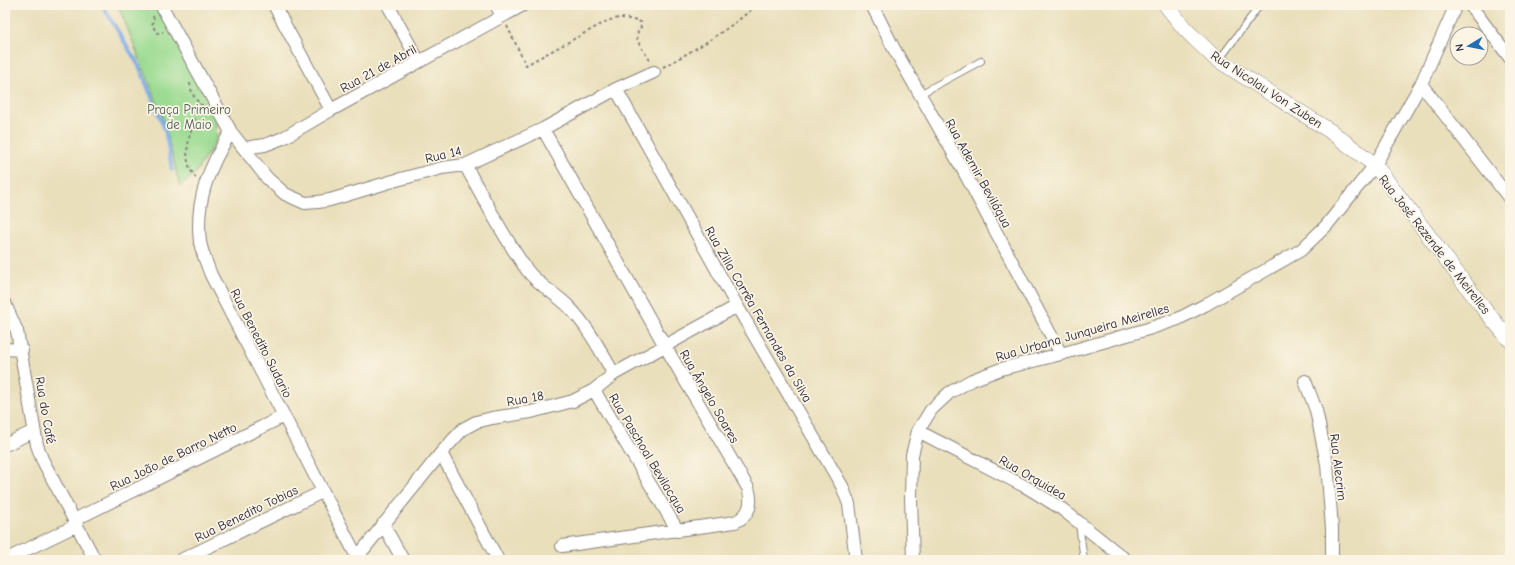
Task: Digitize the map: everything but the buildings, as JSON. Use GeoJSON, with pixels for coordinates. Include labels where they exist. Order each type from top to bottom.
{"type":"FeatureCollection","features":[{"type":"Feature","properties":{"kind":"street","name":"Rua 14"},"geometry":{"type":"LineString","coordinates":[[162,5],[231,132],[267,178],[285,194],[305,203],[330,200],[442,168],[465,165],[543,129],[616,89],[657,70]]}},
{"type":"Feature","properties":{"kind":"street"},"geometry":{"type":"LineString","coordinates":[[274,5],[330,110]]}},
{"type":"Feature","properties":{"kind":"street"},"geometry":{"type":"LineString","coordinates":[[388,5],[418,62]]}},
{"type":"Feature","properties":{"kind":"street"},"geometry":{"type":"LineString","coordinates":[[496,5],[502,16]]}},
{"type":"Feature","properties":{"kind":"street","name":"Rua 21 de Abril"},"geometry":{"type":"LineString","coordinates":[[244,148],[265,145],[283,138],[330,110],[523,5]]}},
{"type":"Feature","properties":{"kind":"street","name":"Rua Ademir Beviláqua"},"geometry":{"type":"LineString","coordinates":[[872,5],[893,47],[962,168],[1061,354]]}},
{"type":"Feature","properties":{"kind":"street","name":"Rua Nicolau Von Zuben"},"geometry":{"type":"LineString","coordinates":[[1166,5],[1185,29],[1218,60],[1330,131],[1375,166]]}},
{"type":"Feature","properties":{"kind":"street","name":"Rua Urbana Junqueira Meirelles"},"geometry":{"type":"LineString","coordinates":[[913,560],[911,498],[912,462],[918,431],[931,410],[949,392],[972,380],[1002,369],[1061,354],[1178,319],[1275,266],[1301,250],[1326,226],[1375,166],[1421,84],[1456,5]]}},
{"type":"Feature","properties":{"kind":"street"},"geometry":{"type":"LineString","coordinates":[[1470,5],[1510,58]]}},
{"type":"Feature","properties":{"kind":"street"},"geometry":{"type":"LineString","coordinates":[[1421,84],[1510,199]]}},
{"type":"Feature","properties":{"kind":"street","name":"Rua Zilla Corrêa Fernandes da Silva"},"geometry":{"type":"LineString","coordinates":[[616,89],[737,306],[842,486],[849,504],[856,560]]}},
{"type":"Feature","properties":{"kind":"street","name":"Rua Ângelo Soares"},"geometry":{"type":"LineString","coordinates":[[543,129],[665,346],[748,488],[751,502],[748,511],[740,520],[735,522],[562,546]]}},
{"type":"Feature","properties":{"kind":"street","name":"Rua Benedito Sudario"},"geometry":{"type":"LineString","coordinates":[[231,132],[210,169],[204,187],[199,220],[200,244],[211,274],[356,559]]}},
{"type":"Feature","properties":{"kind":"street"},"geometry":{"type":"LineString","coordinates":[[465,165],[515,252],[528,271],[542,286],[569,307],[584,324],[614,374]]}},
{"type":"Feature","properties":{"kind":"street","name":"Rua José Rezende de Meirelles"},"geometry":{"type":"LineString","coordinates":[[1375,166],[1484,309],[1510,340]]}},
{"type":"Feature","properties":{"kind":"street","name":"Rua do Café"},"geometry":{"type":"LineString","coordinates":[[5,304],[18,331],[34,431],[42,459],[95,560]]}},
{"type":"Feature","properties":{"kind":"street","name":"Rua 18"},"geometry":{"type":"LineString","coordinates":[[356,559],[441,453],[463,429],[476,422],[554,407],[573,401],[594,390],[614,374],[737,306]]}},
{"type":"Feature","properties":{"kind":"street"},"geometry":{"type":"LineString","coordinates":[[5,349],[22,350]]}},
{"type":"Feature","properties":{"kind":"street","name":"Rua Alecrim"},"geometry":{"type":"LineString","coordinates":[[1305,381],[1316,410],[1327,464],[1332,528],[1332,560]]}},
{"type":"Feature","properties":{"kind":"street","name":"Rua Paschoal Bevilacqua"},"geometry":{"type":"LineString","coordinates":[[594,390],[678,531]]}},
{"type":"Feature","properties":{"kind":"street","name":"Rua João de Barro Netto"},"geometry":{"type":"LineString","coordinates":[[5,560],[284,416]]}},
{"type":"Feature","properties":{"kind":"street"},"geometry":{"type":"LineString","coordinates":[[5,445],[34,431]]}},
{"type":"Feature","properties":{"kind":"street","name":"Rua Orquidea"},"geometry":{"type":"LineString","coordinates":[[918,431],[1028,488],[1062,509],[1126,560]]}},
{"type":"Feature","properties":{"kind":"street"},"geometry":{"type":"LineString","coordinates":[[441,453],[498,560]]}},
{"type":"Feature","properties":{"kind":"street","name":"Rua Benedito Tobias"},"geometry":{"type":"LineString","coordinates":[[181,560],[322,492]]}},
{"type":"Feature","properties":{"kind":"street"},"geometry":{"type":"LineString","coordinates":[[383,524],[403,560]]}},
{"type":"Feature","properties":{"kind":"lane"},"geometry":{"type":"LineString","coordinates":[[1218,60],[1260,5]]}},
{"type":"Feature","properties":{"kind":"lane"},"geometry":{"type":"LineString","coordinates":[[920,94],[981,61]]}},
{"type":"Feature","properties":{"kind":"lane"},"geometry":{"type":"LineString","coordinates":[[1079,523],[1084,560]]}},
{"type":"Feature","properties":{"kind":"path"},"geometry":{"type":"LineString","coordinates":[[657,70],[736,24],[757,5]]}},
{"type":"Feature","properties":{"kind":"path"},"geometry":{"type":"LineString","coordinates":[[502,16],[526,65],[607,21],[624,17],[641,22],[641,27],[637,36],[638,41],[652,65],[658,65],[657,70]]}},
{"type":"Feature","properties":{"kind":"path"},"geometry":{"type":"LineString","coordinates":[[199,103],[186,150],[187,163],[194,175],[204,187]]}},
{"type":"Feature","properties":{"kind":"green space","name":"Praça Primeiro de Maio"},"geometry":{"type":"Polygon","coordinates":[[[118,5],[157,5],[215,109],[217,139],[194,175],[180,186],[162,115],[118,5]]]}},
{"type":"Feature","properties":{"kind":"waterway"},"geometry":{"type":"LineString","coordinates":[[102,5],[139,66],[165,130],[172,170]]}}]}
